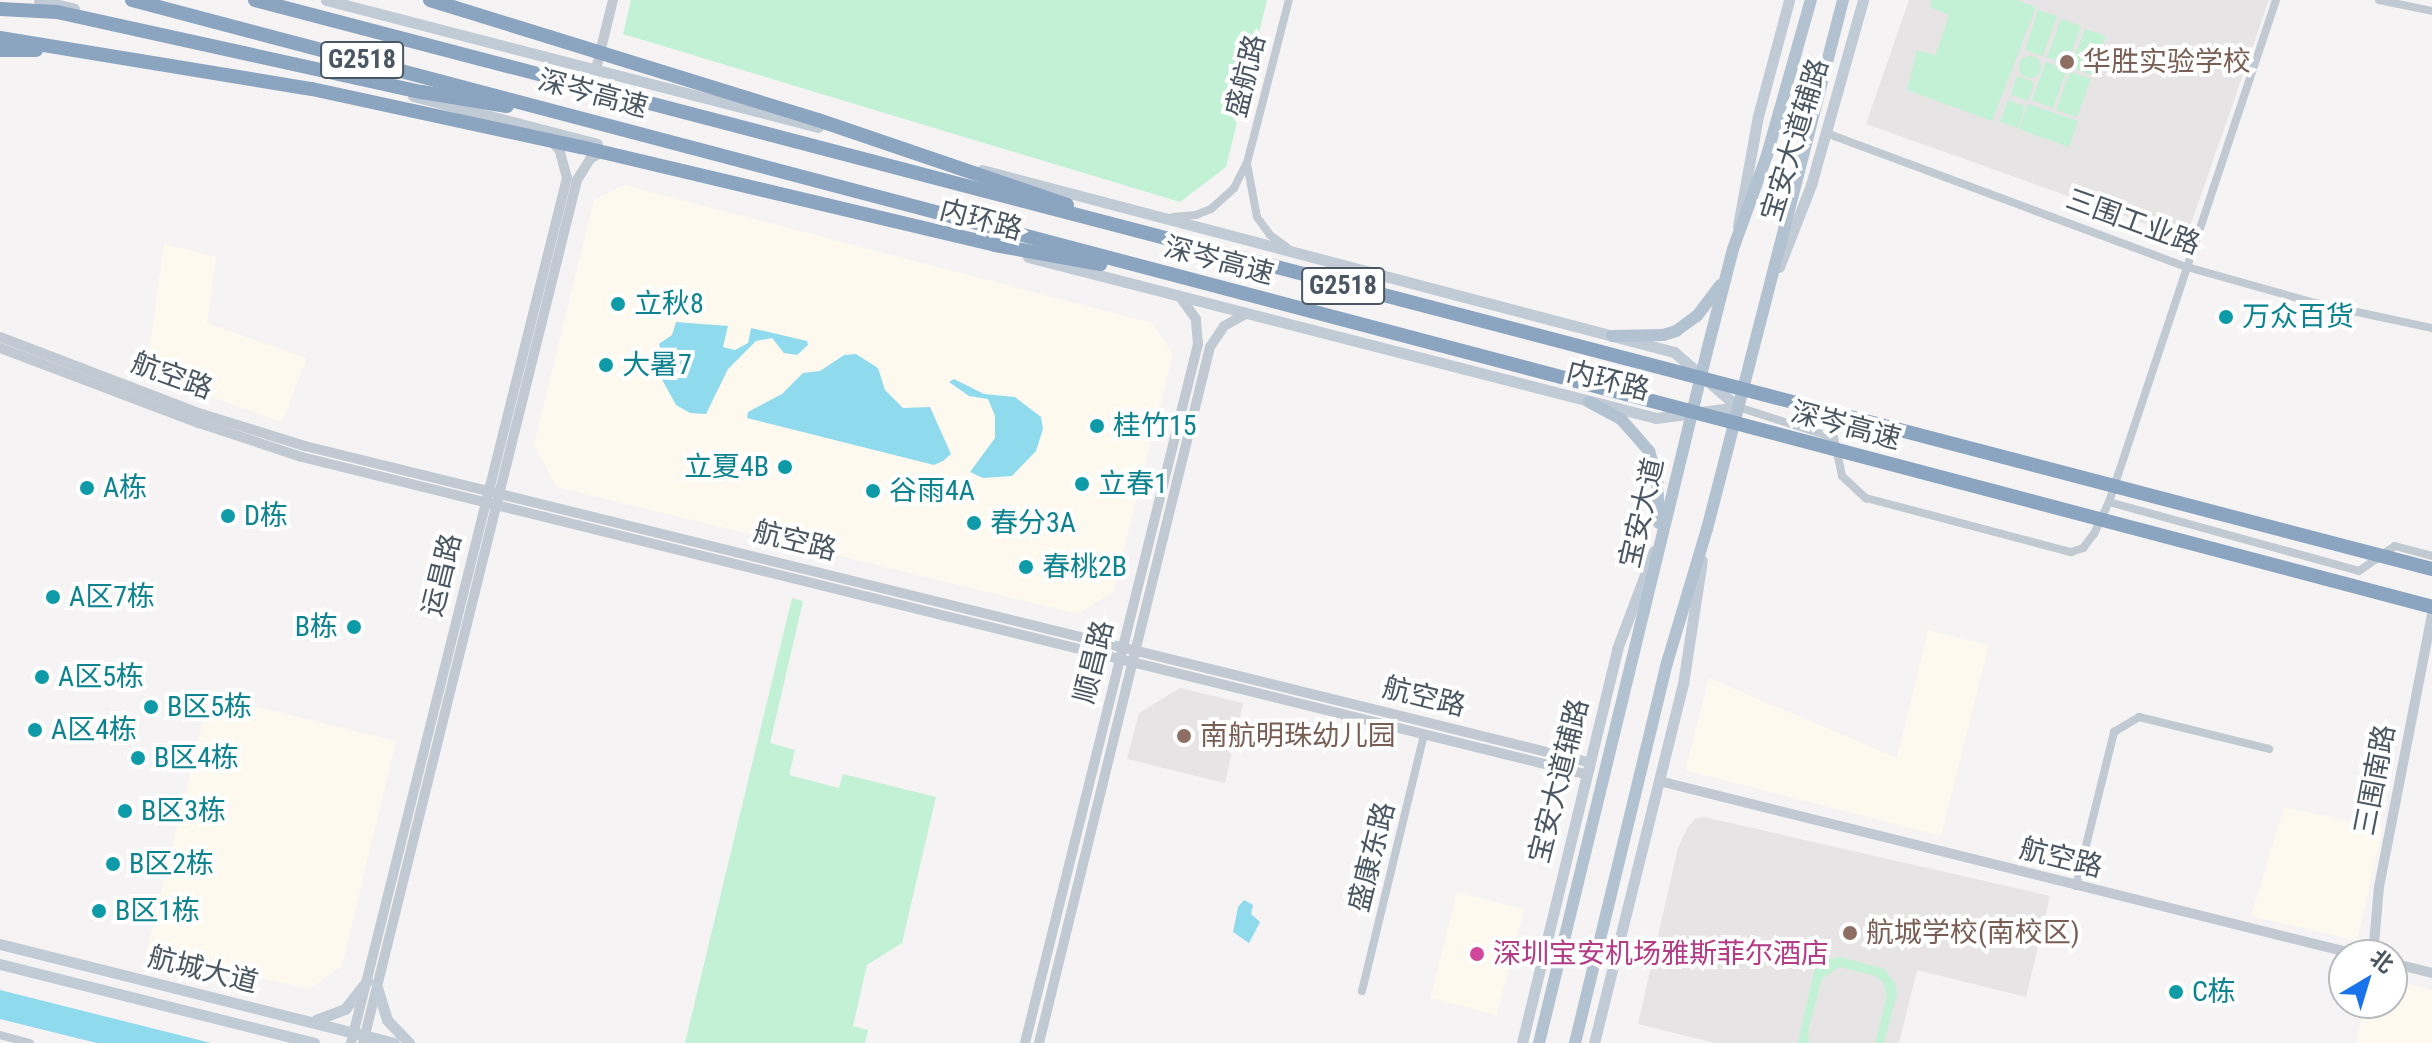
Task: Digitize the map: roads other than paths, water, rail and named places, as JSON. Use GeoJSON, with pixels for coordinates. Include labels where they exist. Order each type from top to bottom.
{"type":"FeatureCollection","features":[{"type":"Feature","properties":{"kind":"highway","name":"深岑高速"},"geometry":{"type":"LineString","coordinates":[[132,0],[2432,607]]}},
{"type":"Feature","properties":{"kind":"highway","name":"深岑高速"},"geometry":{"type":"LineString","coordinates":[[255,0],[2432,569]]}},
{"type":"Feature","properties":{"kind":"highway"},"geometry":{"type":"LineString","coordinates":[[430,0],[497,19]]}},
{"type":"Feature","properties":{"kind":"highway"},"geometry":{"type":"LineString","coordinates":[[445,0],[688,83],[818,120],[1185,245]]}},
{"type":"Feature","properties":{"kind":"highway"},"geometry":{"type":"LineString","coordinates":[[0,9],[57,12],[422,92],[591,120]]}},
{"type":"Feature","properties":{"kind":"highway"},"geometry":{"type":"LineString","coordinates":[[0,38],[84,49],[312,89],[581,147],[995,245],[1198,282]]}},
{"type":"Feature","properties":{"kind":"highway"},"geometry":{"type":"LineString","coordinates":[[0,50],[84,49]]}},
{"type":"Feature","properties":{"kind":"main road","name":"内环路"},"geometry":{"type":"LineString","coordinates":[[39,0],[1434,363],[1481,371],[1589,402],[1663,419],[1738,407]]}},
{"type":"Feature","properties":{"kind":"main road","name":"内环路"},"geometry":{"type":"LineString","coordinates":[[326,0],[1674,352],[1738,407]]}},
{"type":"Feature","properties":{"kind":"main road","name":"宝安大道辅路"},"geometry":{"type":"LineString","coordinates":[[1733,249],[1758,116],[1789,0]]}},
{"type":"Feature","properties":{"kind":"main road","name":"宝安大道"},"geometry":{"type":"LineString","coordinates":[[1539,1043],[1700,375],[1733,249],[1767,155],[1811,0]]}},
{"type":"Feature","properties":{"kind":"main road"},"geometry":{"type":"LineString","coordinates":[[1575,1043],[1667,663],[1707,529],[1798,164],[1843,0]]}},
{"type":"Feature","properties":{"kind":"main road","name":"宝安大道辅路"},"geometry":{"type":"LineString","coordinates":[[1768,293],[1811,185],[1863,0]]}},
{"type":"Feature","properties":{"kind":"main road"},"geometry":{"type":"LineString","coordinates":[[1612,336],[1663,335],[1676,331],[1697,316],[1726,276]]}},
{"type":"Feature","properties":{"kind":"main road"},"geometry":{"type":"LineString","coordinates":[[1589,402],[1621,419],[1649,451],[1657,477],[1660,536]]}},
{"type":"Feature","properties":{"kind":"main road"},"geometry":{"type":"LineString","coordinates":[[1594,1043],[1686,666],[1707,529]]}},
{"type":"Feature","properties":{"kind":"main road","name":"宝安大道辅路"},"geometry":{"type":"LineString","coordinates":[[1522,1043],[1617,649],[1660,536]]}},
{"type":"Feature","properties":{"kind":"main road","name":"航城大道"},"geometry":{"type":"LineString","coordinates":[[0,944],[306,1021],[358,1039],[394,1043]]}},
{"type":"Feature","properties":{"kind":"main road","name":"航城大道"},"geometry":{"type":"LineString","coordinates":[[0,964],[314,1043]]}},
{"type":"Feature","properties":{"kind":"main road"},"geometry":{"type":"LineString","coordinates":[[306,1021],[322,1020],[345,1009],[372,984],[387,1020],[409,1043]]}},
{"type":"Feature","properties":{"kind":"street"},"geometry":{"type":"LineString","coordinates":[[596,69],[613,0]]}},
{"type":"Feature","properties":{"kind":"street","name":"盛航路"},"geometry":{"type":"LineString","coordinates":[[1247,163],[1289,0]]}},
{"type":"Feature","properties":{"kind":"street"},"geometry":{"type":"LineString","coordinates":[[1738,407],[1834,438],[1842,476],[1866,498],[2071,552],[2083,548],[2094,534],[2109,502],[2276,0]]}},
{"type":"Feature","properties":{"kind":"street"},"geometry":{"type":"LineString","coordinates":[[2379,0],[2432,11]]}},
{"type":"Feature","properties":{"kind":"street","name":"运昌路"},"geometry":{"type":"LineString","coordinates":[[358,1039],[567,178],[560,151],[536,128]]}},
{"type":"Feature","properties":{"kind":"street","name":"三围工业路"},"geometry":{"type":"LineString","coordinates":[[1826,133],[2187,267],[2315,303],[2432,328]]}},
{"type":"Feature","properties":{"kind":"street","name":"运昌路"},"geometry":{"type":"LineString","coordinates":[[491,497],[577,180],[590,159],[615,149]]}},
{"type":"Feature","properties":{"kind":"street"},"geometry":{"type":"LineString","coordinates":[[1162,216],[1196,215],[1211,209],[1234,188],[1247,163]]}},
{"type":"Feature","properties":{"kind":"street"},"geometry":{"type":"LineString","coordinates":[[1247,163],[1257,217],[1270,235],[1296,252]]}},
{"type":"Feature","properties":{"kind":"street","name":"顺昌路"},"geometry":{"type":"LineString","coordinates":[[1025,1043],[1198,344],[1196,319],[1179,296]]}},
{"type":"Feature","properties":{"kind":"street","name":"顺昌路"},"geometry":{"type":"LineString","coordinates":[[1039,1043],[1210,347],[1224,326],[1247,313]]}},
{"type":"Feature","properties":{"kind":"street","name":"航空路"},"geometry":{"type":"LineString","coordinates":[[0,337],[251,430],[491,497]]}},
{"type":"Feature","properties":{"kind":"street","name":"航空路"},"geometry":{"type":"LineString","coordinates":[[0,348],[283,451],[491,497],[1586,768]]}},
{"type":"Feature","properties":{"kind":"street"},"geometry":{"type":"LineString","coordinates":[[2109,502],[2359,571],[2395,546],[2432,556]]}},
{"type":"Feature","properties":{"kind":"street","name":"三围南路"},"geometry":{"type":"LineString","coordinates":[[2374,939],[2377,901],[2432,614]]}},
{"type":"Feature","properties":{"kind":"street","name":"航空路"},"geometry":{"type":"LineString","coordinates":[[1134,656],[1424,734],[1586,768]]}},
{"type":"Feature","properties":{"kind":"street"},"geometry":{"type":"LineString","coordinates":[[2076,886],[2114,732],[2139,717],[2269,749]]}},
{"type":"Feature","properties":{"kind":"street","name":"盛康东路"},"geometry":{"type":"LineString","coordinates":[[1362,991],[1424,734]]}},
{"type":"Feature","properties":{"kind":"street","name":"航空路"},"geometry":{"type":"LineString","coordinates":[[1659,781],[2328,947]]}},
{"type":"Feature","properties":{"kind":"street"},"geometry":{"type":"LineString","coordinates":[[2408,967],[2432,973]]}},
{"type":"Feature","properties":{"kind":"street"},"geometry":{"type":"LineString","coordinates":[[0,1035],[30,1043]]}},
{"type":"Feature","properties":{"kind":"water"},"geometry":{"type":"Polygon","coordinates":[[[676,322],[728,326],[723,347],[735,350],[748,343],[751,328],[807,341],[808,345],[797,355],[784,353],[772,338],[756,341],[728,369],[706,414],[690,413],[676,405],[660,376],[663,357],[659,344],[672,335],[676,322]]]}},
{"type":"Feature","properties":{"kind":"water"},"geometry":{"type":"Polygon","coordinates":[[[856,354],[878,368],[885,390],[903,408],[930,407],[951,454],[934,465],[747,418],[748,412],[782,394],[803,373],[820,371],[844,355],[856,354]]]}},
{"type":"Feature","properties":{"kind":"water"},"geometry":{"type":"Polygon","coordinates":[[[954,379],[984,394],[1015,397],[1041,417],[1043,429],[1036,451],[1012,476],[983,478],[970,472],[995,438],[995,416],[988,399],[969,396],[949,382],[954,379]]]}},
{"type":"Feature","properties":{"kind":"water"},"geometry":{"type":"Polygon","coordinates":[[[1244,900],[1253,905],[1251,914],[1260,922],[1249,943],[1233,932],[1238,907],[1244,900]]]}},
{"type":"Feature","properties":{"kind":"water"},"geometry":{"type":"Polygon","coordinates":[[[0,990],[211,1043],[97,1043],[0,1019],[0,990]]]}},
{"type":"Feature","properties":{"kind":"place","name":"华胜实验学校"},"geometry":{"type":"Point","coordinates":[2067,62]}},
{"type":"Feature","properties":{"kind":"place","name":"立秋8"},"geometry":{"type":"Point","coordinates":[618,304]}},
{"type":"Feature","properties":{"kind":"place","name":"万众百货"},"geometry":{"type":"Point","coordinates":[2226,317]}},
{"type":"Feature","properties":{"kind":"place","name":"大暑7"},"geometry":{"type":"Point","coordinates":[606,365]}},
{"type":"Feature","properties":{"kind":"place","name":"桂竹15"},"geometry":{"type":"Point","coordinates":[1097,426]}},
{"type":"Feature","properties":{"kind":"place","name":"立夏4B"},"geometry":{"type":"Point","coordinates":[785,467]}},
{"type":"Feature","properties":{"kind":"place","name":"立春1"},"geometry":{"type":"Point","coordinates":[1082,484]}},
{"type":"Feature","properties":{"kind":"place","name":"A栋"},"geometry":{"type":"Point","coordinates":[87,488]}},
{"type":"Feature","properties":{"kind":"place","name":"谷雨4A"},"geometry":{"type":"Point","coordinates":[873,491]}},
{"type":"Feature","properties":{"kind":"place","name":"D栋"},"geometry":{"type":"Point","coordinates":[228,516]}},
{"type":"Feature","properties":{"kind":"place","name":"春分3A"},"geometry":{"type":"Point","coordinates":[974,523]}},
{"type":"Feature","properties":{"kind":"place","name":"春桃2B"},"geometry":{"type":"Point","coordinates":[1026,567]}},
{"type":"Feature","properties":{"kind":"place","name":"A区7栋"},"geometry":{"type":"Point","coordinates":[53,597]}},
{"type":"Feature","properties":{"kind":"place","name":"B栋"},"geometry":{"type":"Point","coordinates":[354,627]}},
{"type":"Feature","properties":{"kind":"place","name":"A区5栋"},"geometry":{"type":"Point","coordinates":[42,677]}},
{"type":"Feature","properties":{"kind":"place","name":"B区5栋"},"geometry":{"type":"Point","coordinates":[151,707]}},
{"type":"Feature","properties":{"kind":"place","name":"A区4栋"},"geometry":{"type":"Point","coordinates":[35,730]}},
{"type":"Feature","properties":{"kind":"place","name":"南航明珠幼儿园"},"geometry":{"type":"Point","coordinates":[1184,736]}},
{"type":"Feature","properties":{"kind":"place","name":"B区4栋"},"geometry":{"type":"Point","coordinates":[138,758]}},
{"type":"Feature","properties":{"kind":"place","name":"B区3栋"},"geometry":{"type":"Point","coordinates":[125,811]}},
{"type":"Feature","properties":{"kind":"place","name":"B区2栋"},"geometry":{"type":"Point","coordinates":[113,864]}},
{"type":"Feature","properties":{"kind":"place","name":"B区1栋"},"geometry":{"type":"Point","coordinates":[99,911]}},
{"type":"Feature","properties":{"kind":"place","name":"航城学校(南校区)"},"geometry":{"type":"Point","coordinates":[1850,933]}},
{"type":"Feature","properties":{"kind":"place","name":"深圳宝安机场雅斯菲尔酒店"},"geometry":{"type":"Point","coordinates":[1477,954]}},
{"type":"Feature","properties":{"kind":"place","name":"C栋"},"geometry":{"type":"Point","coordinates":[2176,992]}}]}
